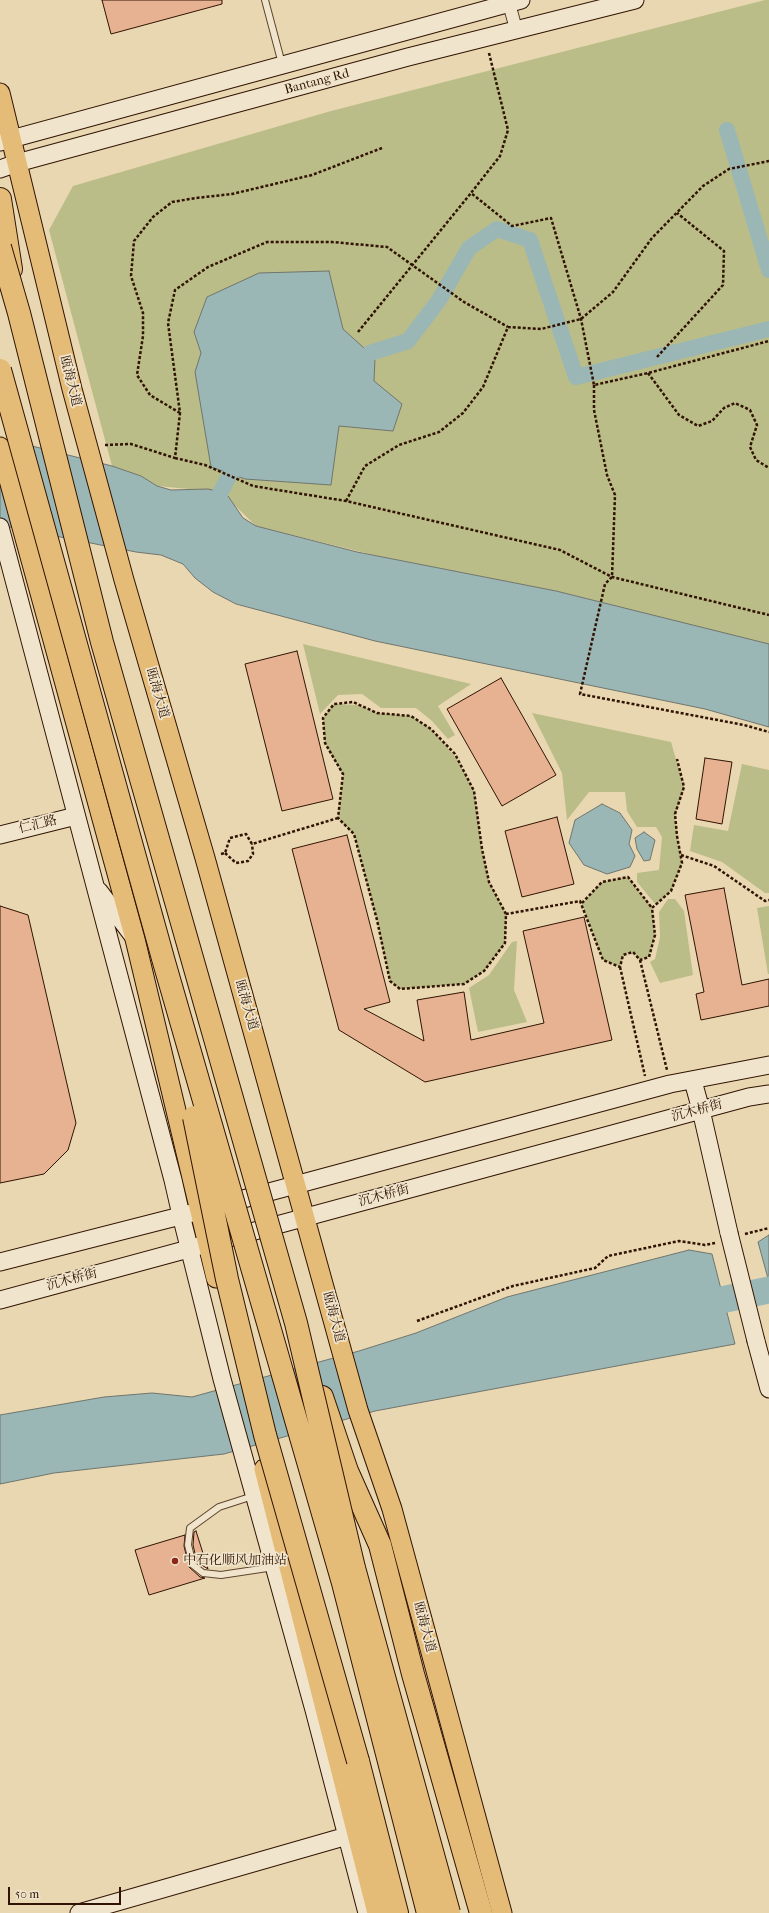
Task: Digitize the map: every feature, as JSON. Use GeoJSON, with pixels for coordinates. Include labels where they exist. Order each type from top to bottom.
{"type":"FeatureCollection","features":[{"type":"Feature","properties":{"kind":"highway"},"geometry":{"type":"LineString","coordinates":[[0,199],[19,313]]}},
{"type":"Feature","properties":{"kind":"highway"},"geometry":{"type":"LineString","coordinates":[[0,247],[19,313],[102,642],[296,1323],[354,1568],[449,1913]]}},
{"type":"Feature","properties":{"kind":"highway"},"geometry":{"type":"LineString","coordinates":[[0,370],[164,962],[342,1583],[428,1913]]}},
{"type":"Feature","properties":{"kind":"highway"},"geometry":{"type":"LineString","coordinates":[[164,962],[227,1279],[255,1396],[358,1761],[397,1913]]}},
{"type":"Feature","properties":{"kind":"highway"},"geometry":{"type":"LineString","coordinates":[[296,1323],[347,1470],[380,1545],[413,1674],[481,1913]]}},
{"type":"Feature","properties":{"kind":"main road","name":"瓯海大道"},"geometry":{"type":"LineString","coordinates":[[0,93],[8,166],[72,389],[124,580],[205,858],[340,1338],[358,1410],[392,1509],[502,1913]]}},
{"type":"Feature","properties":{"kind":"main road"},"geometry":{"type":"LineString","coordinates":[[0,447],[135,939],[237,1365],[378,1913]]}},
{"type":"Feature","properties":{"kind":"street","name":"Bantang Rd"},"geometry":{"type":"LineString","coordinates":[[8,166],[485,37],[635,0]]}},
{"type":"Feature","properties":{"kind":"street","name":"Bantang Rd"},"geometry":{"type":"LineString","coordinates":[[6,140],[513,1]]}},
{"type":"Feature","properties":{"kind":"street"},"geometry":{"type":"LineString","coordinates":[[513,1],[516,29]]}},
{"type":"Feature","properties":{"kind":"street"},"geometry":{"type":"LineString","coordinates":[[0,527],[173,1180],[180,1216],[222,1378],[367,1913]]}},
{"type":"Feature","properties":{"kind":"street","name":"仁汇路"},"geometry":{"type":"LineString","coordinates":[[0,835],[76,816]]}},
{"type":"Feature","properties":{"kind":"street"},"geometry":{"type":"LineString","coordinates":[[94,885],[135,939]]}},
{"type":"Feature","properties":{"kind":"street"},"geometry":{"type":"LineString","coordinates":[[0,1262],[180,1216],[670,1084],[693,1081],[769,1065]]}},
{"type":"Feature","properties":{"kind":"street"},"geometry":{"type":"LineString","coordinates":[[693,1081],[730,1236],[769,1389]]}},
{"type":"Feature","properties":{"kind":"street","name":"沉木桥街"},"geometry":{"type":"LineString","coordinates":[[0,1300],[749,1097],[769,1094]]}},
{"type":"Feature","properties":{"kind":"street"},"geometry":{"type":"LineString","coordinates":[[80,1913],[347,1836]]}},
{"type":"Feature","properties":{"kind":"lane"},"geometry":{"type":"LineString","coordinates":[[265,0],[282,65]]}},
{"type":"Feature","properties":{"kind":"lane"},"geometry":{"type":"LineString","coordinates":[[254,1496],[219,1507],[190,1528],[188,1545],[193,1565],[203,1573],[221,1575],[274,1567]]}},
{"type":"Feature","properties":{"kind":"path"},"geometry":{"type":"LineString","coordinates":[[358,332],[413,266],[500,156],[508,130],[485,37]]}},
{"type":"Feature","properties":{"kind":"path"},"geometry":{"type":"LineString","coordinates":[[180,413],[150,395],[137,375],[143,336],[143,313],[131,276],[134,241],[153,217],[172,202],[232,194],[312,175],[382,148]]}},
{"type":"Feature","properties":{"kind":"path"},"geometry":{"type":"LineString","coordinates":[[176,458],[180,413],[168,323],[175,290],[208,266],[267,242],[332,242],[386,247],[452,293],[508,327],[541,330],[581,319],[613,292],[652,238],[703,186],[729,169],[769,161]]}},
{"type":"Feature","properties":{"kind":"path"},"geometry":{"type":"LineString","coordinates":[[471,193],[512,226],[551,218],[581,319],[594,385],[594,410],[607,476],[615,495],[612,577],[605,584],[580,694],[744,725],[769,732]]}},
{"type":"Feature","properties":{"kind":"path"},"geometry":{"type":"LineString","coordinates":[[657,357],[723,285],[724,251],[677,213]]}},
{"type":"Feature","properties":{"kind":"path"},"geometry":{"type":"LineString","coordinates":[[346,501],[365,466],[399,445],[439,432],[463,413],[483,387],[508,327]]}},
{"type":"Feature","properties":{"kind":"path"},"geometry":{"type":"LineString","coordinates":[[594,385],[648,373],[769,341]]}},
{"type":"Feature","properties":{"kind":"path"},"geometry":{"type":"LineString","coordinates":[[648,373],[679,415],[698,426],[712,421],[724,408],[735,403],[750,410],[757,425],[750,447],[756,460],[769,468]]}},
{"type":"Feature","properties":{"kind":"path"},"geometry":{"type":"LineString","coordinates":[[105,445],[131,444],[205,465],[253,486],[346,501],[560,550],[612,577],[769,615]]}},
{"type":"Feature","properties":{"kind":"path"},"geometry":{"type":"LineString","coordinates":[[353,702],[377,713],[411,716],[431,729],[455,754],[474,791],[482,849],[489,882],[506,914],[505,943],[484,971],[464,984],[400,989],[390,981],[377,920],[354,834],[338,818],[343,774],[325,744],[323,718],[334,704],[353,702]]}},
{"type":"Feature","properties":{"kind":"path"},"geometry":{"type":"LineString","coordinates":[[652,908],[671,891],[682,863],[675,814],[684,787],[677,759]]}},
{"type":"Feature","properties":{"kind":"path"},"geometry":{"type":"LineString","coordinates":[[252,844],[338,818]]}},
{"type":"Feature","properties":{"kind":"path"},"geometry":{"type":"LineString","coordinates":[[246,834],[252,844],[253,854],[248,860],[236,863],[225,853],[230,838],[246,834]]}},
{"type":"Feature","properties":{"kind":"path"},"geometry":{"type":"LineString","coordinates":[[205,858],[225,853]]}},
{"type":"Feature","properties":{"kind":"path"},"geometry":{"type":"LineString","coordinates":[[680,854],[714,866],[765,901],[769,900]]}},
{"type":"Feature","properties":{"kind":"path"},"geometry":{"type":"LineString","coordinates":[[582,904],[602,882],[628,877],[652,908],[655,935],[649,957],[640,960]]}},
{"type":"Feature","properties":{"kind":"path"},"geometry":{"type":"LineString","coordinates":[[506,914],[580,901],[603,960],[620,967]]}},
{"type":"Feature","properties":{"kind":"path"},"geometry":{"type":"LineString","coordinates":[[649,1090],[620,967],[623,955],[633,952],[640,960],[670,1084]]}},
{"type":"Feature","properties":{"kind":"path"},"geometry":{"type":"LineString","coordinates":[[417,1321],[513,1286],[595,1268],[608,1256],[679,1241],[705,1245],[730,1236],[769,1228]]}},
{"type":"Feature","properties":{"kind":"green space"},"geometry":{"type":"Polygon","coordinates":[[[769,0],[769,645],[556,591],[382,557],[256,526],[221,492],[157,486],[141,476],[112,466],[49,230],[73,186],[331,111],[769,0]]]}},
{"type":"Feature","properties":{"kind":"green space"},"geometry":{"type":"Polygon","coordinates":[[[303,644],[471,684],[438,706],[455,735],[448,739],[432,721],[416,708],[381,708],[362,694],[338,695],[320,714],[303,644]]]}},
{"type":"Feature","properties":{"kind":"green space"},"geometry":{"type":"Polygon","coordinates":[[[334,704],[358,705],[377,713],[411,716],[431,729],[457,759],[474,791],[482,849],[489,882],[506,914],[505,943],[484,971],[464,984],[400,989],[390,981],[377,920],[354,834],[338,818],[343,775],[325,743],[323,718],[334,704]]]}},
{"type":"Feature","properties":{"kind":"green space"},"geometry":{"type":"Polygon","coordinates":[[[532,713],[671,742],[684,787],[675,815],[682,863],[671,891],[656,905],[637,882],[637,873],[659,870],[662,837],[656,827],[637,827],[627,811],[625,792],[589,792],[567,820],[562,773],[532,713]]]}},
{"type":"Feature","properties":{"kind":"green space"},"geometry":{"type":"Polygon","coordinates":[[[742,764],[769,770],[769,893],[765,893],[722,862],[690,851],[694,825],[728,831],[742,764]]]}},
{"type":"Feature","properties":{"kind":"green space"},"geometry":{"type":"Polygon","coordinates":[[[628,877],[652,908],[655,935],[649,957],[640,960],[633,952],[623,955],[620,967],[603,960],[582,904],[602,882],[628,877]]]}},
{"type":"Feature","properties":{"kind":"green space"},"geometry":{"type":"Polygon","coordinates":[[[668,899],[675,899],[684,911],[693,975],[660,983],[650,962],[655,959],[660,937],[659,912],[668,899]]]}},
{"type":"Feature","properties":{"kind":"green space"},"geometry":{"type":"Polygon","coordinates":[[[769,906],[769,974],[768,974],[757,908],[769,906]]]}},
{"type":"Feature","properties":{"kind":"green space"},"geometry":{"type":"Polygon","coordinates":[[[517,941],[514,990],[527,1022],[478,1032],[469,988],[489,975],[512,942],[517,941]]]}},
{"type":"Feature","properties":{"kind":"water"},"geometry":{"type":"Polygon","coordinates":[[[329,271],[343,329],[375,358],[374,381],[402,404],[393,431],[339,426],[331,485],[245,479],[211,467],[195,372],[201,353],[194,332],[207,297],[259,273],[329,271]]]}},
{"type":"Feature","properties":{"kind":"water"},"geometry":{"type":"Polygon","coordinates":[[[0,438],[112,466],[141,476],[157,486],[171,490],[208,489],[221,492],[228,496],[243,518],[256,526],[357,552],[556,591],[769,644],[769,727],[705,709],[375,641],[236,604],[213,592],[195,578],[183,564],[161,555],[136,552],[0,525],[0,438]]]}},
{"type":"Feature","properties":{"kind":"water"},"geometry":{"type":"Polygon","coordinates":[[[602,804],[620,813],[632,830],[629,844],[635,856],[630,867],[607,874],[584,865],[569,843],[575,820],[602,804]]]}},
{"type":"Feature","properties":{"kind":"water"},"geometry":{"type":"Polygon","coordinates":[[[644,832],[655,840],[650,860],[644,861],[637,849],[635,838],[644,832]]]}},
{"type":"Feature","properties":{"kind":"water"},"geometry":{"type":"Polygon","coordinates":[[[769,1235],[769,1282],[758,1242],[769,1235]]]}},
{"type":"Feature","properties":{"kind":"water"},"geometry":{"type":"Polygon","coordinates":[[[689,1250],[712,1254],[735,1344],[375,1411],[224,1454],[54,1473],[0,1484],[0,1415],[104,1397],[152,1393],[192,1397],[359,1351],[416,1333],[507,1297],[689,1250]]]}},
{"type":"Feature","properties":{"kind":"building"},"geometry":{"type":"Polygon","coordinates":[[[102,0],[222,0],[222,4],[111,34],[102,0]]]}},
{"type":"Feature","properties":{"kind":"building"},"geometry":{"type":"Polygon","coordinates":[[[297,651],[333,799],[282,811],[245,664],[297,651]]]}},
{"type":"Feature","properties":{"kind":"building"},"geometry":{"type":"Polygon","coordinates":[[[501,678],[556,775],[502,806],[447,709],[501,678]]]}},
{"type":"Feature","properties":{"kind":"building"},"geometry":{"type":"Polygon","coordinates":[[[705,758],[732,762],[722,824],[696,819],[705,758]]]}},
{"type":"Feature","properties":{"kind":"building"},"geometry":{"type":"Polygon","coordinates":[[[557,817],[574,884],[522,897],[505,831],[557,817]]]}},
{"type":"Feature","properties":{"kind":"building"},"geometry":{"type":"Polygon","coordinates":[[[347,835],[390,1002],[364,1009],[424,1041],[417,1000],[464,992],[471,1040],[544,1023],[523,931],[584,917],[612,1040],[425,1082],[339,1030],[292,849],[347,835]]]}},
{"type":"Feature","properties":{"kind":"building"},"geometry":{"type":"Polygon","coordinates":[[[724,888],[742,985],[769,979],[769,1006],[701,1020],[696,994],[704,992],[685,895],[724,888]]]}},
{"type":"Feature","properties":{"kind":"building"},"geometry":{"type":"Polygon","coordinates":[[[0,906],[28,915],[76,1123],[68,1150],[44,1174],[0,1183],[0,906]]]}},
{"type":"Feature","properties":{"kind":"building"},"geometry":{"type":"Polygon","coordinates":[[[196,1531],[208,1569],[197,1562],[193,1545],[194,1532],[196,1531]]]}},
{"type":"Feature","properties":{"kind":"building"},"geometry":{"type":"Polygon","coordinates":[[[185,1535],[184,1546],[189,1567],[200,1577],[205,1578],[149,1595],[135,1550],[185,1535]]]}},
{"type":"Feature","properties":{"kind":"waterway"},"geometry":{"type":"LineString","coordinates":[[727,130],[769,270]]}},
{"type":"Feature","properties":{"kind":"waterway"},"geometry":{"type":"LineString","coordinates":[[354,367],[370,353],[408,341],[439,300],[469,248],[497,229],[530,240],[576,377],[769,329]]}},
{"type":"Feature","properties":{"kind":"waterway"},"geometry":{"type":"LineString","coordinates":[[211,511],[230,474],[247,459]]}},
{"type":"Feature","properties":{"kind":"waterway"},"geometry":{"type":"LineString","coordinates":[[688,1307],[769,1290]]}},
{"type":"Feature","properties":{"kind":"place","name":"中石化顺风加油站"},"geometry":{"type":"Point","coordinates":[175,1561]}}]}
